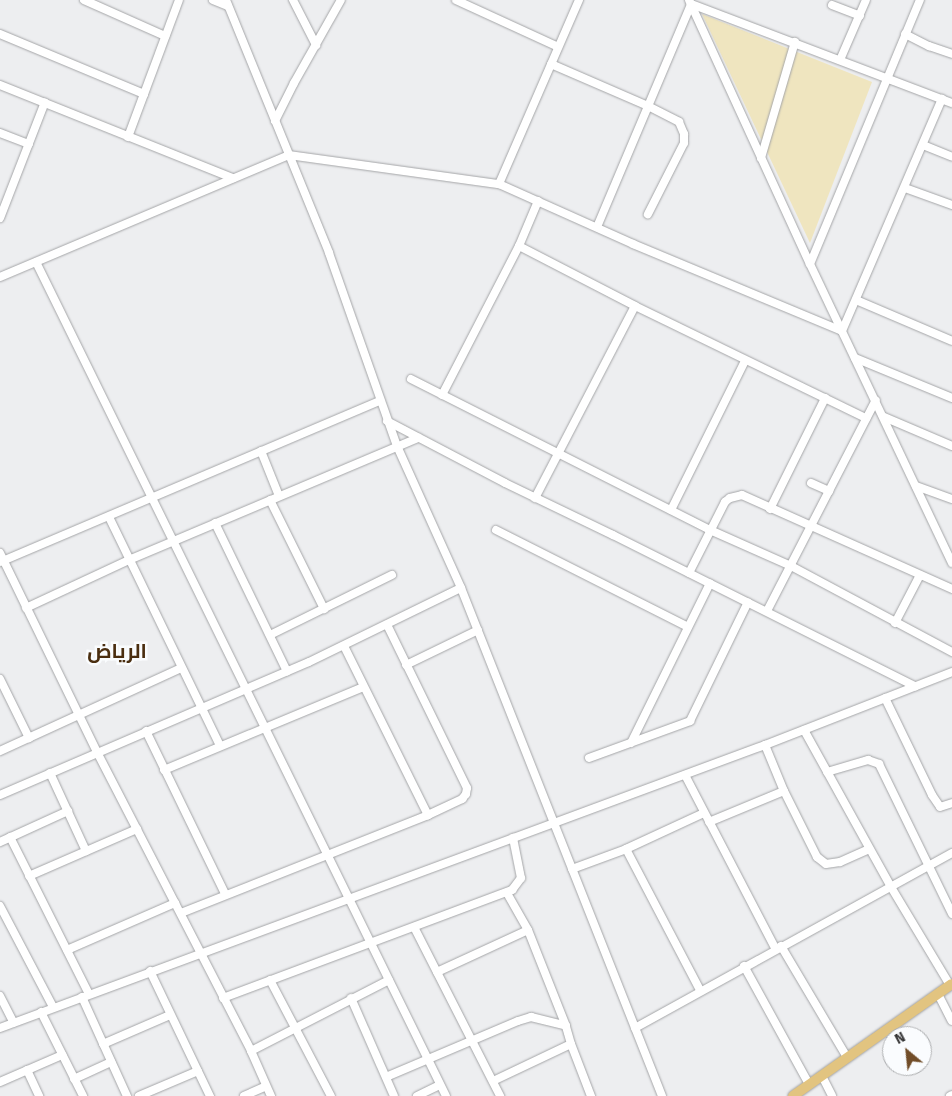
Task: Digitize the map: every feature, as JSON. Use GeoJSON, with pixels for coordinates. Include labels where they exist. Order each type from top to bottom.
{"type":"FeatureCollection","features":[{"type":"Feature","properties":{"kind":"main road"},"geometry":{"type":"LineString","coordinates":[[793,1096],[951,984]]}},
{"type":"Feature","properties":{"kind":"street"},"geometry":{"type":"LineString","coordinates":[[84,0],[165,36]]}},
{"type":"Feature","properties":{"kind":"street"},"geometry":{"type":"LineString","coordinates":[[128,137],[179,0]]}},
{"type":"Feature","properties":{"kind":"street"},"geometry":{"type":"LineString","coordinates":[[213,0],[227,3],[335,269],[387,421],[461,588],[662,1096]]}},
{"type":"Feature","properties":{"kind":"street"},"geometry":{"type":"LineString","coordinates":[[293,0],[316,45]]}},
{"type":"Feature","properties":{"kind":"street"},"geometry":{"type":"LineString","coordinates":[[275,121],[341,0]]}},
{"type":"Feature","properties":{"kind":"street"},"geometry":{"type":"LineString","coordinates":[[456,0],[558,47]]}},
{"type":"Feature","properties":{"kind":"street"},"geometry":{"type":"LineString","coordinates":[[499,184],[579,0]]}},
{"type":"Feature","properties":{"kind":"street"},"geometry":{"type":"LineString","coordinates":[[840,60],[866,0]]}},
{"type":"Feature","properties":{"kind":"street"},"geometry":{"type":"LineString","coordinates":[[810,264],[920,0]]}},
{"type":"Feature","properties":{"kind":"street"},"geometry":{"type":"LineString","coordinates":[[690,2],[952,103]]}},
{"type":"Feature","properties":{"kind":"street"},"geometry":{"type":"LineString","coordinates":[[597,227],[690,2]]}},
{"type":"Feature","properties":{"kind":"street"},"geometry":{"type":"LineString","coordinates":[[690,2],[810,264],[952,563]]}},
{"type":"Feature","properties":{"kind":"street"},"geometry":{"type":"LineString","coordinates":[[832,5],[860,16]]}},
{"type":"Feature","properties":{"kind":"street"},"geometry":{"type":"LineString","coordinates":[[0,34],[144,94]]}},
{"type":"Feature","properties":{"kind":"street"},"geometry":{"type":"LineString","coordinates":[[905,34],[929,46],[952,54]]}},
{"type":"Feature","properties":{"kind":"street"},"geometry":{"type":"LineString","coordinates":[[761,158],[794,42]]}},
{"type":"Feature","properties":{"kind":"street"},"geometry":{"type":"LineString","coordinates":[[551,64],[648,106],[679,122],[684,134],[684,143],[648,214]]}},
{"type":"Feature","properties":{"kind":"street"},"geometry":{"type":"LineString","coordinates":[[0,85],[234,178]]}},
{"type":"Feature","properties":{"kind":"street"},"geometry":{"type":"LineString","coordinates":[[842,331],[942,99]]}},
{"type":"Feature","properties":{"kind":"street"},"geometry":{"type":"LineString","coordinates":[[0,218],[45,102]]}},
{"type":"Feature","properties":{"kind":"street"},"geometry":{"type":"LineString","coordinates":[[0,133],[30,144]]}},
{"type":"Feature","properties":{"kind":"street"},"geometry":{"type":"LineString","coordinates":[[923,145],[952,157]]}},
{"type":"Feature","properties":{"kind":"street"},"geometry":{"type":"LineString","coordinates":[[0,277],[289,155],[499,184],[842,331]]}},
{"type":"Feature","properties":{"kind":"street"},"geometry":{"type":"LineString","coordinates":[[905,188],[952,205]]}},
{"type":"Feature","properties":{"kind":"street"},"geometry":{"type":"LineString","coordinates":[[442,395],[519,246],[538,201]]}},
{"type":"Feature","properties":{"kind":"street"},"geometry":{"type":"LineString","coordinates":[[519,246],[635,306],[866,418]]}},
{"type":"Feature","properties":{"kind":"street"},"geometry":{"type":"LineString","coordinates":[[36,262],[446,1096]]}},
{"type":"Feature","properties":{"kind":"street"},"geometry":{"type":"LineString","coordinates":[[856,300],[952,341]]}},
{"type":"Feature","properties":{"kind":"street"},"geometry":{"type":"LineString","coordinates":[[535,498],[635,306]]}},
{"type":"Feature","properties":{"kind":"street"},"geometry":{"type":"LineString","coordinates":[[855,358],[952,398]]}},
{"type":"Feature","properties":{"kind":"street"},"geometry":{"type":"LineString","coordinates":[[671,510],[746,361]]}},
{"type":"Feature","properties":{"kind":"street"},"geometry":{"type":"LineString","coordinates":[[411,379],[710,530],[791,566],[952,652]]}},
{"type":"Feature","properties":{"kind":"street"},"geometry":{"type":"LineString","coordinates":[[770,508],[826,398]]}},
{"type":"Feature","properties":{"kind":"street"},"geometry":{"type":"LineString","coordinates":[[767,612],[876,400]]}},
{"type":"Feature","properties":{"kind":"street"},"geometry":{"type":"LineString","coordinates":[[271,1096],[251,1051],[97,752],[1,558],[109,517],[380,401]]}},
{"type":"Feature","properties":{"kind":"street"},"geometry":{"type":"LineString","coordinates":[[884,417],[952,446]]}},
{"type":"Feature","properties":{"kind":"street"},"geometry":{"type":"LineString","coordinates":[[387,421],[535,498],[915,686]]}},
{"type":"Feature","properties":{"kind":"street"},"geometry":{"type":"LineString","coordinates":[[26,608],[214,523],[418,438]]}},
{"type":"Feature","properties":{"kind":"street"},"geometry":{"type":"LineString","coordinates":[[261,451],[279,496]]}},
{"type":"Feature","properties":{"kind":"street"},"geometry":{"type":"LineString","coordinates":[[811,483],[829,491]]}},
{"type":"Feature","properties":{"kind":"street"},"geometry":{"type":"LineString","coordinates":[[916,486],[952,499]]}},
{"type":"Feature","properties":{"kind":"street"},"geometry":{"type":"LineString","coordinates":[[689,573],[724,502],[735,495],[742,495],[952,589]]}},
{"type":"Feature","properties":{"kind":"street"},"geometry":{"type":"LineString","coordinates":[[270,500],[324,609]]}},
{"type":"Feature","properties":{"kind":"street"},"geometry":{"type":"LineString","coordinates":[[109,517],[220,746]]}},
{"type":"Feature","properties":{"kind":"street"},"geometry":{"type":"LineString","coordinates":[[214,523],[287,671]]}},
{"type":"Feature","properties":{"kind":"street"},"geometry":{"type":"LineString","coordinates":[[496,530],[688,627]]}},
{"type":"Feature","properties":{"kind":"street"},"geometry":{"type":"LineString","coordinates":[[270,636],[392,575]]}},
{"type":"Feature","properties":{"kind":"street"},"geometry":{"type":"LineString","coordinates":[[895,623],[920,575]]}},
{"type":"Feature","properties":{"kind":"street"},"geometry":{"type":"LineString","coordinates":[[631,743],[710,583]]}},
{"type":"Feature","properties":{"kind":"street"},"geometry":{"type":"LineString","coordinates":[[0,795],[344,646],[461,588]]}},
{"type":"Feature","properties":{"kind":"street"},"geometry":{"type":"LineString","coordinates":[[589,758],[690,721],[748,602]]}},
{"type":"Feature","properties":{"kind":"street"},"geometry":{"type":"LineString","coordinates":[[180,913],[428,815],[462,799],[467,788],[387,625]]}},
{"type":"Feature","properties":{"kind":"street"},"geometry":{"type":"LineString","coordinates":[[406,665],[478,630]]}},
{"type":"Feature","properties":{"kind":"street"},"geometry":{"type":"LineString","coordinates":[[344,646],[428,815]]}},
{"type":"Feature","properties":{"kind":"street"},"geometry":{"type":"LineString","coordinates":[[0,751],[181,668]]}},
{"type":"Feature","properties":{"kind":"street"},"geometry":{"type":"LineString","coordinates":[[0,1028],[685,775],[952,672]]}},
{"type":"Feature","properties":{"kind":"street"},"geometry":{"type":"LineString","coordinates":[[0,679],[29,738]]}},
{"type":"Feature","properties":{"kind":"street"},"geometry":{"type":"LineString","coordinates":[[164,770],[363,687]]}},
{"type":"Feature","properties":{"kind":"street"},"geometry":{"type":"LineString","coordinates":[[885,698],[932,795],[940,807],[952,803]]}},
{"type":"Feature","properties":{"kind":"street"},"geometry":{"type":"LineString","coordinates":[[804,730],[869,849],[951,984]]}},
{"type":"Feature","properties":{"kind":"street"},"geometry":{"type":"LineString","coordinates":[[146,731],[225,894]]}},
{"type":"Feature","properties":{"kind":"street"},"geometry":{"type":"LineString","coordinates":[[765,745],[784,791],[817,857],[826,864],[840,862],[869,849]]}},
{"type":"Feature","properties":{"kind":"street"},"geometry":{"type":"LineString","coordinates":[[827,772],[868,760],[878,764],[952,914]]}},
{"type":"Feature","properties":{"kind":"street"},"geometry":{"type":"LineString","coordinates":[[50,773],[86,851]]}},
{"type":"Feature","properties":{"kind":"street"},"geometry":{"type":"LineString","coordinates":[[685,775],[778,947],[847,1057]]}},
{"type":"Feature","properties":{"kind":"street"},"geometry":{"type":"LineString","coordinates":[[709,822],[784,791]]}},
{"type":"Feature","properties":{"kind":"street"},"geometry":{"type":"LineString","coordinates":[[0,842],[68,811]]}},
{"type":"Feature","properties":{"kind":"street"},"geometry":{"type":"LineString","coordinates":[[572,869],[626,849],[704,813]]}},
{"type":"Feature","properties":{"kind":"street"},"geometry":{"type":"LineString","coordinates":[[29,876],[137,828]]}},
{"type":"Feature","properties":{"kind":"street"},"geometry":{"type":"LineString","coordinates":[[10,837],[67,950],[103,1044],[127,1096]]}},
{"type":"Feature","properties":{"kind":"street"},"geometry":{"type":"LineString","coordinates":[[223,998],[507,892],[516,887],[521,878],[513,838]]}},
{"type":"Feature","properties":{"kind":"street"},"geometry":{"type":"LineString","coordinates":[[626,849],[700,990]]}},
{"type":"Feature","properties":{"kind":"street"},"geometry":{"type":"LineString","coordinates":[[635,1028],[700,990],[952,853]]}},
{"type":"Feature","properties":{"kind":"street"},"geometry":{"type":"LineString","coordinates":[[507,892],[528,930],[591,1096]]}},
{"type":"Feature","properties":{"kind":"street"},"geometry":{"type":"LineString","coordinates":[[67,950],[175,903]]}},
{"type":"Feature","properties":{"kind":"street"},"geometry":{"type":"LineString","coordinates":[[0,906],[53,1007]]}},
{"type":"Feature","properties":{"kind":"street"},"geometry":{"type":"LineString","coordinates":[[414,927],[500,1096]]}},
{"type":"Feature","properties":{"kind":"street"},"geometry":{"type":"LineString","coordinates":[[437,972],[528,930]]}},
{"type":"Feature","properties":{"kind":"street"},"geometry":{"type":"LineString","coordinates":[[744,966],[810,1084]]}},
{"type":"Feature","properties":{"kind":"street"},"geometry":{"type":"LineString","coordinates":[[150,971],[210,1096]]}},
{"type":"Feature","properties":{"kind":"street"},"geometry":{"type":"LineString","coordinates":[[270,980],[331,1096]]}},
{"type":"Feature","properties":{"kind":"street"},"geometry":{"type":"LineString","coordinates":[[251,1051],[389,980]]}},
{"type":"Feature","properties":{"kind":"street"},"geometry":{"type":"LineString","coordinates":[[938,994],[952,1021]]}},
{"type":"Feature","properties":{"kind":"street"},"geometry":{"type":"LineString","coordinates":[[0,996],[14,1023]]}},
{"type":"Feature","properties":{"kind":"street"},"geometry":{"type":"LineString","coordinates":[[351,998],[394,1096]]}},
{"type":"Feature","properties":{"kind":"street"},"geometry":{"type":"LineString","coordinates":[[41,1012],[82,1096]]}},
{"type":"Feature","properties":{"kind":"street"},"geometry":{"type":"LineString","coordinates":[[103,1044],[170,1015]]}},
{"type":"Feature","properties":{"kind":"street"},"geometry":{"type":"LineString","coordinates":[[386,1077],[427,1058],[531,1017],[566,1026]]}},
{"type":"Feature","properties":{"kind":"street"},"geometry":{"type":"LineString","coordinates":[[492,1081],[571,1044]]}},
{"type":"Feature","properties":{"kind":"street"},"geometry":{"type":"LineString","coordinates":[[0,1082],[62,1055]]}},
{"type":"Feature","properties":{"kind":"street"},"geometry":{"type":"LineString","coordinates":[[74,1079],[111,1062]]}},
{"type":"Feature","properties":{"kind":"street"},"geometry":{"type":"LineString","coordinates":[[27,1070],[39,1096]]}},
{"type":"Feature","properties":{"kind":"street"},"geometry":{"type":"LineString","coordinates":[[139,1096],[198,1071]]}},
{"type":"Feature","properties":{"kind":"street"},"geometry":{"type":"LineString","coordinates":[[822,1076],[832,1096]]}},
{"type":"Feature","properties":{"kind":"street"},"geometry":{"type":"LineString","coordinates":[[417,1096],[440,1085]]}},
{"type":"Feature","properties":{"kind":"street"},"geometry":{"type":"LineString","coordinates":[[244,1096],[266,1086]]}},
{"type":"Feature","properties":{"kind":"sand"},"geometry":{"type":"Polygon","coordinates":[[[702,14],[872,82],[810,243],[702,14]]]}},
{"type":"Feature","properties":{"kind":"district","name":"الرياض"},"geometry":{"type":"Point","coordinates":[117,651]}}]}
